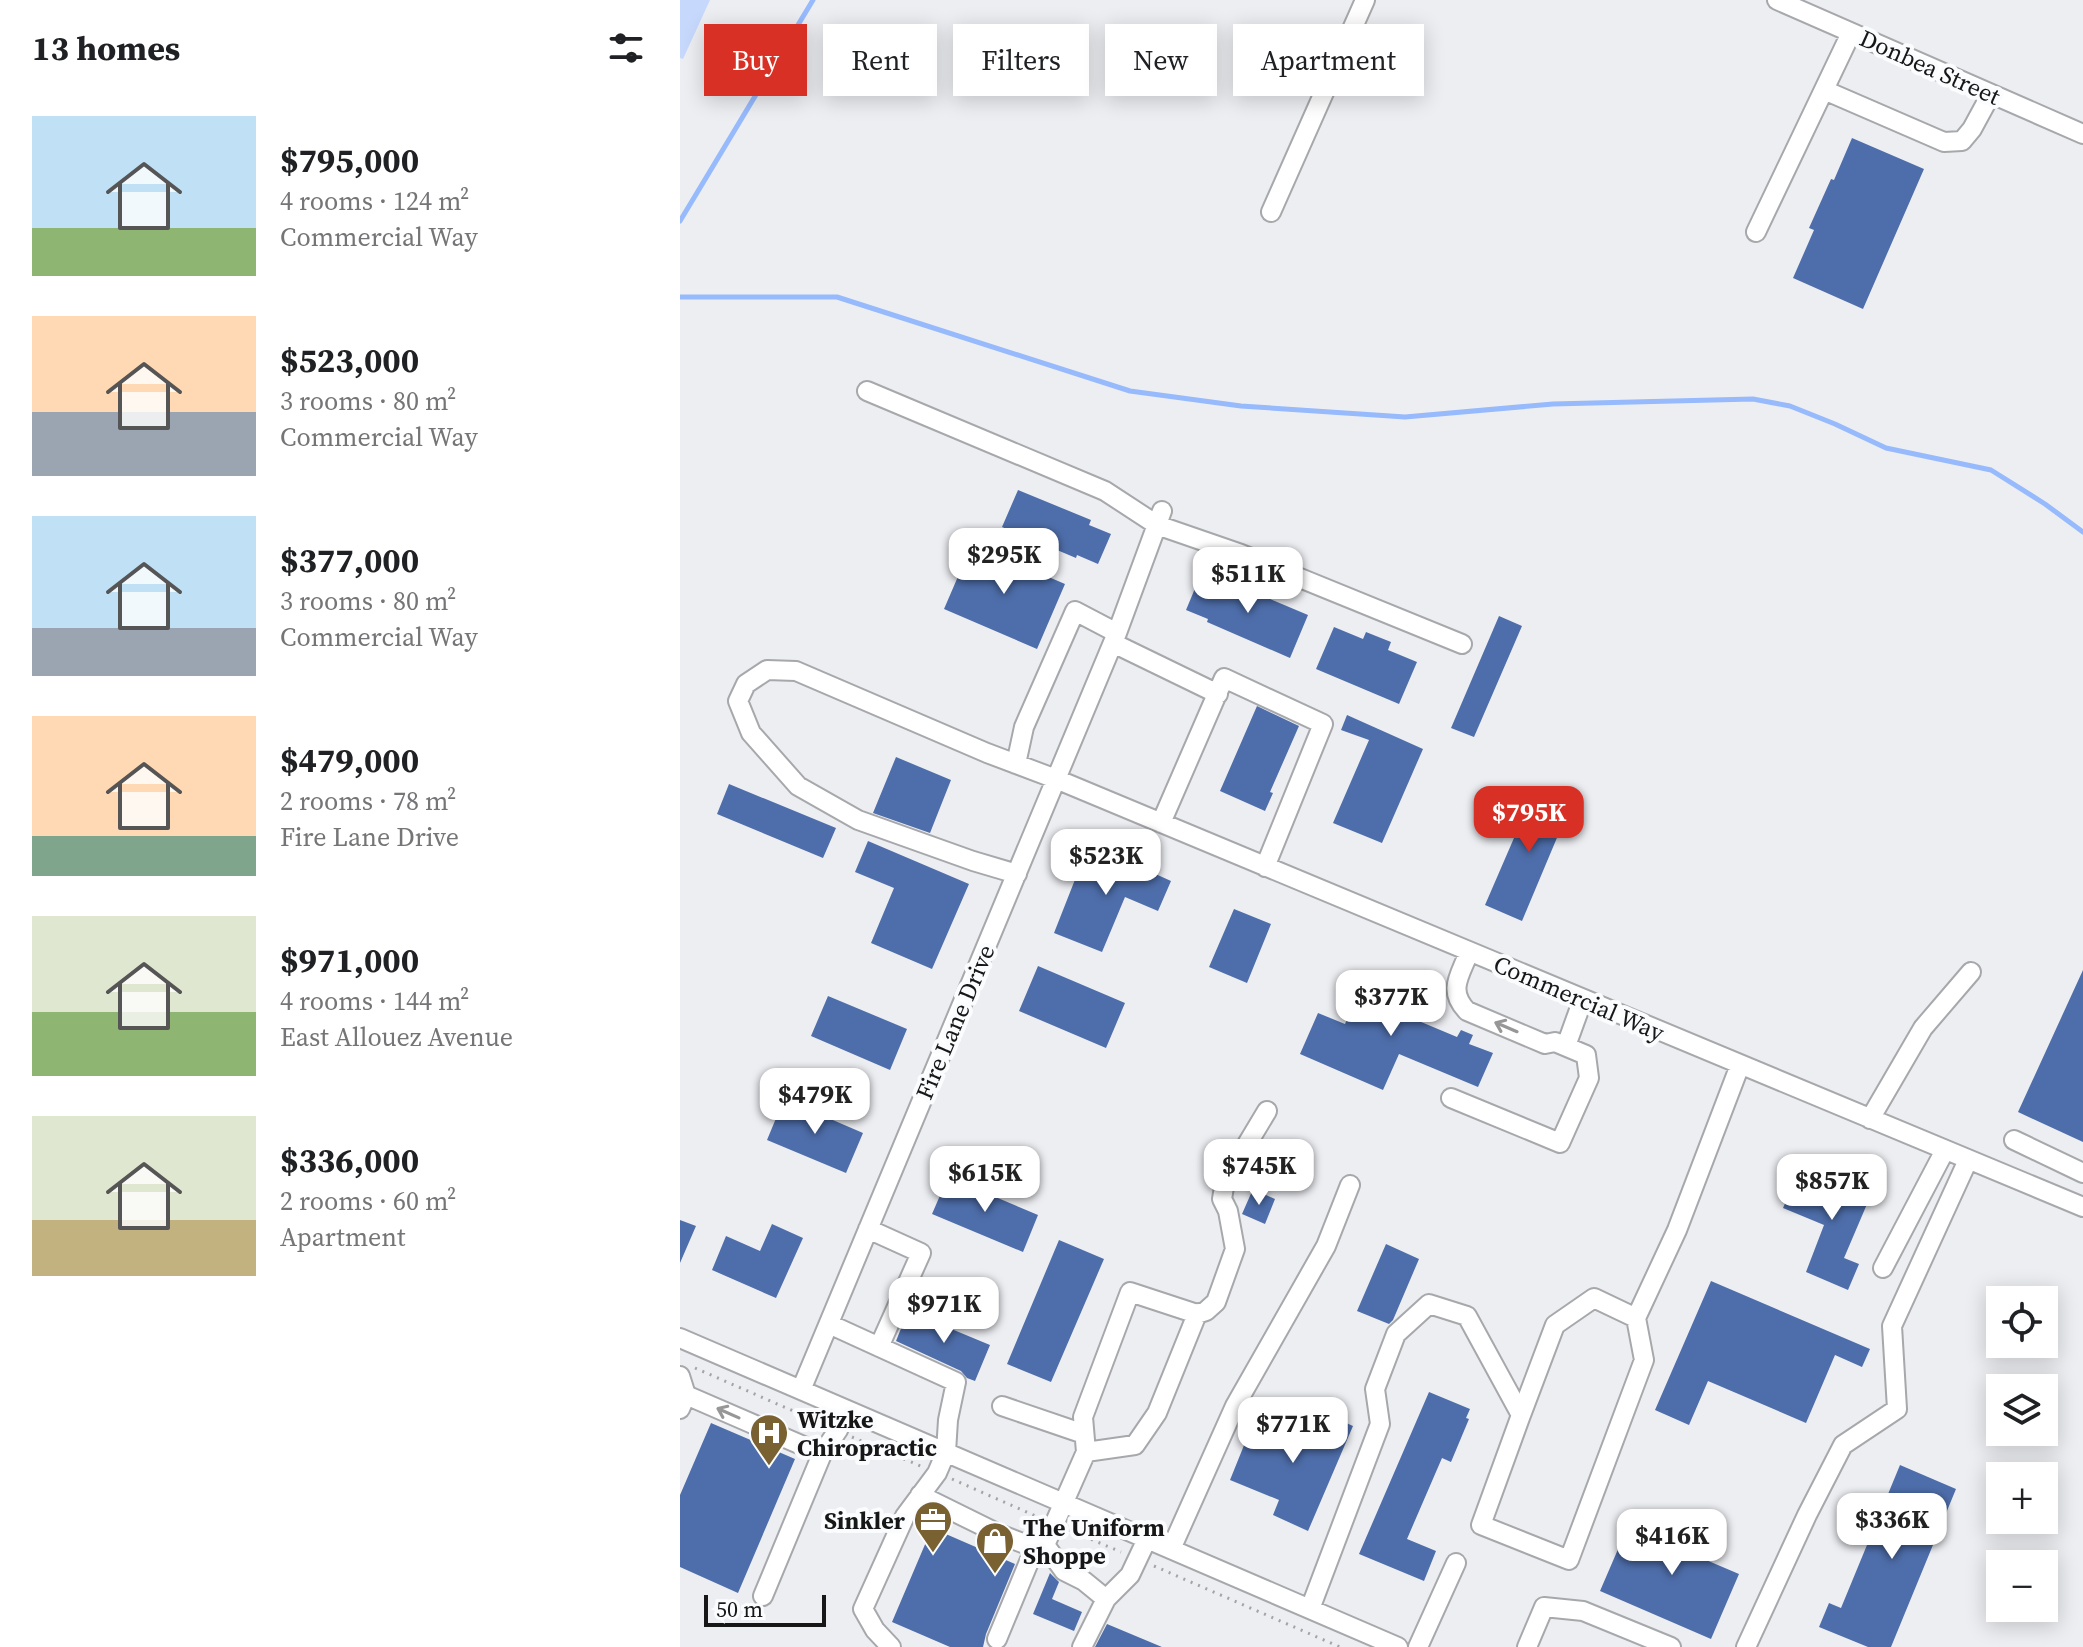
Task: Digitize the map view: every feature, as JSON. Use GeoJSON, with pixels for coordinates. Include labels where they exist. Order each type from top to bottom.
{"type":"FeatureCollection","features":[{"type":"Feature","properties":{"kind":"street"},"geometry":{"type":"LineString","coordinates":[[1271,212],[1365,0]]}},
{"type":"Feature","properties":{"kind":"street","name":"Donbea Street"},"geometry":{"type":"LineString","coordinates":[[1777,0],[2083,134]]}},
{"type":"Feature","properties":{"kind":"street"},"geometry":{"type":"LineString","coordinates":[[1756,232],[1851,33]]}},
{"type":"Feature","properties":{"kind":"street"},"geometry":{"type":"LineString","coordinates":[[1824,90],[1944,142],[1962,141],[1991,94]]}},
{"type":"Feature","properties":{"kind":"street"},"geometry":{"type":"LineString","coordinates":[[867,391],[1105,491],[1241,554],[1462,644]]}},
{"type":"Feature","properties":{"kind":"street","name":"Fire Lane Drive"},"geometry":{"type":"LineString","coordinates":[[801,1390],[1113,643],[1159,518]]}},
{"type":"Feature","properties":{"kind":"street"},"geometry":{"type":"LineString","coordinates":[[1016,764],[1024,727],[1075,611],[1113,643],[1218,694]]}},
{"type":"Feature","properties":{"kind":"street","name":"Commercial Way"},"geometry":{"type":"LineString","coordinates":[[1017,874],[858,820],[798,786],[751,733],[738,701],[746,684],[767,670],[796,671],[2083,1207]]}},
{"type":"Feature","properties":{"kind":"street"},"geometry":{"type":"LineString","coordinates":[[1161,823],[1224,678],[1323,724],[1265,867]]}},
{"type":"Feature","properties":{"kind":"street"},"geometry":{"type":"LineString","coordinates":[[1451,1098],[1560,1143],[1589,1078],[1586,1055],[1555,1042],[1545,1044],[1467,1011],[1455,991],[1469,952]]}},
{"type":"Feature","properties":{"kind":"street"},"geometry":{"type":"LineString","coordinates":[[1870,1119],[1923,1028],[1971,972]]}},
{"type":"Feature","properties":{"kind":"street"},"geometry":{"type":"LineString","coordinates":[[1566,1046],[1583,999]]}},
{"type":"Feature","properties":{"kind":"street"},"geometry":{"type":"LineString","coordinates":[[1636,1318],[1594,1298],[1555,1325],[1481,1525],[1569,1560],[1644,1360],[1636,1318],[1677,1230],[1740,1065]]}},
{"type":"Feature","properties":{"kind":"street"},"geometry":{"type":"LineString","coordinates":[[1001,1644],[1041,1545],[1064,1503],[1085,1443],[1083,1417],[1130,1292],[1197,1314],[1216,1302],[1235,1249],[1228,1211],[1222,1199],[1225,1181],[1267,1111]]}},
{"type":"Feature","properties":{"kind":"street"},"geometry":{"type":"LineString","coordinates":[[2014,1140],[2083,1173]]}},
{"type":"Feature","properties":{"kind":"street"},"geometry":{"type":"LineString","coordinates":[[1883,1268],[1945,1150]]}},
{"type":"Feature","properties":{"kind":"street"},"geometry":{"type":"LineString","coordinates":[[1746,1647],[1843,1445],[1897,1409],[1892,1326],[1968,1160]]}},
{"type":"Feature","properties":{"kind":"street"},"geometry":{"type":"LineString","coordinates":[[1171,1549],[1235,1406],[1326,1246],[1350,1185]]}},
{"type":"Feature","properties":{"kind":"street"},"geometry":{"type":"LineString","coordinates":[[868,1229],[921,1253],[879,1347]]}},
{"type":"Feature","properties":{"kind":"street"},"geometry":{"type":"LineString","coordinates":[[1310,1609],[1380,1424],[1375,1389],[1396,1334],[1429,1304],[1467,1316],[1521,1415]]}},
{"type":"Feature","properties":{"kind":"street"},"geometry":{"type":"LineString","coordinates":[[1002,1406],[1085,1443],[1135,1445],[1157,1413],[1197,1314]]}},
{"type":"Feature","properties":{"kind":"street"},"geometry":{"type":"LineString","coordinates":[[829,1324],[956,1382],[948,1420],[946,1452],[937,1473],[905,1516],[863,1609],[875,1630],[891,1647]]}},
{"type":"Feature","properties":{"kind":"street"},"geometry":{"type":"LineString","coordinates":[[682,1343],[801,1390],[1398,1647]]}},
{"type":"Feature","properties":{"kind":"street"},"geometry":{"type":"LineString","coordinates":[[687,1372],[683,1402],[822,1454]]}},
{"type":"Feature","properties":{"kind":"street"},"geometry":{"type":"LineString","coordinates":[[763,1596],[822,1454],[847,1410]]}},
{"type":"Feature","properties":{"kind":"street"},"geometry":{"type":"LineString","coordinates":[[920,1495],[999,1534],[1025,1544],[1041,1545],[1064,1571],[1084,1581],[1106,1599]]}},
{"type":"Feature","properties":{"kind":"street"},"geometry":{"type":"LineString","coordinates":[[1082,1647],[1106,1599],[1130,1575],[1147,1539]]}},
{"type":"Feature","properties":{"kind":"street"},"geometry":{"type":"LineString","coordinates":[[1418,1647],[1456,1563]]}},
{"type":"Feature","properties":{"kind":"street"},"geometry":{"type":"LineString","coordinates":[[1527,1647],[1544,1607],[1583,1611],[1671,1647]]}},
{"type":"Feature","properties":{"kind":"path"},"geometry":{"type":"LineString","coordinates":[[687,1372],[838,1430],[1340,1647]]}},
{"type":"Feature","properties":{"kind":"shaded area"},"geometry":{"type":"Polygon","coordinates":[[[680,0],[710,0],[683,59],[680,58],[680,0]]]}},
{"type":"Feature","properties":{"kind":"building"},"geometry":{"type":"Polygon","coordinates":[[[1852,138],[1924,169],[1863,309],[1793,278],[1814,230],[1809,228],[1852,138]]]}},
{"type":"Feature","properties":{"kind":"building"},"geometry":{"type":"Polygon","coordinates":[[[1018,490],[1091,520],[1089,525],[1111,534],[1098,564],[1002,527],[1018,490]]]}},
{"type":"Feature","properties":{"kind":"building"},"geometry":{"type":"Polygon","coordinates":[[[972,544],[1065,584],[1037,649],[944,609],[972,544]]]}},
{"type":"Feature","properties":{"kind":"building"},"geometry":{"type":"Polygon","coordinates":[[[1201,574],[1223,584],[1225,580],[1308,615],[1290,658],[1186,610],[1201,574]]]}},
{"type":"Feature","properties":{"kind":"building"},"geometry":{"type":"Polygon","coordinates":[[[1499,616],[1522,626],[1474,737],[1451,728],[1499,616]]]}},
{"type":"Feature","properties":{"kind":"building"},"geometry":{"type":"Polygon","coordinates":[[[1334,627],[1363,639],[1366,632],[1391,642],[1388,650],[1417,662],[1399,704],[1316,669],[1334,627]]]}},
{"type":"Feature","properties":{"kind":"building"},"geometry":{"type":"Polygon","coordinates":[[[1257,706],[1299,726],[1270,792],[1273,793],[1265,811],[1220,791],[1257,706]]]}},
{"type":"Feature","properties":{"kind":"building"},"geometry":{"type":"Polygon","coordinates":[[[1347,715],[1423,749],[1382,843],[1333,823],[1369,740],[1341,730],[1347,715]]]}},
{"type":"Feature","properties":{"kind":"building"},"geometry":{"type":"Polygon","coordinates":[[[896,757],[951,780],[930,833],[873,813],[896,757]]]}},
{"type":"Feature","properties":{"kind":"building"},"geometry":{"type":"Polygon","coordinates":[[[729,784],[836,828],[823,858],[717,814],[729,784]]]}},
{"type":"Feature","properties":{"kind":"building"},"geometry":{"type":"Polygon","coordinates":[[[1536,787],[1572,802],[1522,921],[1485,905],[1536,787]]]}},
{"type":"Feature","properties":{"kind":"building"},"geometry":{"type":"Polygon","coordinates":[[[868,841],[969,884],[932,969],[871,943],[894,888],[855,872],[868,841]]]}},
{"type":"Feature","properties":{"kind":"building"},"geometry":{"type":"Polygon","coordinates":[[[1089,844],[1171,881],[1158,911],[1125,897],[1102,952],[1054,933],[1089,844]]]}},
{"type":"Feature","properties":{"kind":"building"},"geometry":{"type":"Polygon","coordinates":[[[1234,909],[1271,924],[1247,983],[1209,967],[1234,909]]]}},
{"type":"Feature","properties":{"kind":"building"},"geometry":{"type":"Polygon","coordinates":[[[1038,966],[1125,1003],[1106,1048],[1019,1011],[1038,966]]]}},
{"type":"Feature","properties":{"kind":"building"},"geometry":{"type":"Polygon","coordinates":[[[2083,970],[2083,1142],[2018,1112],[2083,970]]]}},
{"type":"Feature","properties":{"kind":"building"},"geometry":{"type":"Polygon","coordinates":[[[1392,973],[1427,988],[1414,1019],[1457,1037],[1461,1030],[1473,1035],[1469,1044],[1493,1053],[1478,1087],[1399,1054],[1383,1090],[1300,1054],[1318,1013],[1345,1024],[1364,980],[1385,989],[1392,973]]]}},
{"type":"Feature","properties":{"kind":"building"},"geometry":{"type":"Polygon","coordinates":[[[828,996],[907,1029],[890,1070],[811,1036],[828,996]]]}},
{"type":"Feature","properties":{"kind":"building"},"geometry":{"type":"Polygon","coordinates":[[[784,1099],[863,1133],[846,1173],[767,1140],[784,1099]]]}},
{"type":"Feature","properties":{"kind":"building"},"geometry":{"type":"Polygon","coordinates":[[[1848,1170],[1876,1183],[1844,1258],[1859,1264],[1848,1290],[1806,1272],[1824,1225],[1783,1208],[1799,1172],[1840,1189],[1848,1170]]]}},
{"type":"Feature","properties":{"kind":"building"},"geometry":{"type":"Polygon","coordinates":[[[948,1177],[1038,1215],[1023,1252],[932,1214],[948,1177]]]}},
{"type":"Feature","properties":{"kind":"building"},"geometry":{"type":"Polygon","coordinates":[[[1253,1189],[1275,1199],[1265,1224],[1242,1214],[1253,1189]]]}},
{"type":"Feature","properties":{"kind":"building"},"geometry":{"type":"Polygon","coordinates":[[[680,1220],[696,1226],[680,1263],[680,1220]]]}},
{"type":"Feature","properties":{"kind":"building"},"geometry":{"type":"Polygon","coordinates":[[[772,1224],[803,1238],[776,1298],[712,1270],[726,1236],[760,1251],[772,1224]]]}},
{"type":"Feature","properties":{"kind":"building"},"geometry":{"type":"Polygon","coordinates":[[[1059,1240],[1104,1259],[1051,1382],[1007,1364],[1059,1240]]]}},
{"type":"Feature","properties":{"kind":"building"},"geometry":{"type":"Polygon","coordinates":[[[1386,1244],[1419,1259],[1389,1324],[1357,1311],[1386,1244]]]}},
{"type":"Feature","properties":{"kind":"building"},"geometry":{"type":"Polygon","coordinates":[[[1711,1281],[1870,1349],[1862,1367],[1835,1355],[1806,1423],[1708,1381],[1689,1425],[1655,1410],[1711,1281]]]}},
{"type":"Feature","properties":{"kind":"building"},"geometry":{"type":"Polygon","coordinates":[[[908,1311],[990,1345],[975,1381],[961,1371],[896,1341],[908,1311]]]}},
{"type":"Feature","properties":{"kind":"building"},"geometry":{"type":"Polygon","coordinates":[[[1429,1392],[1470,1409],[1466,1418],[1469,1419],[1451,1462],[1442,1458],[1407,1539],[1436,1551],[1424,1581],[1359,1554],[1429,1392]]]}},
{"type":"Feature","properties":{"kind":"building"},"geometry":{"type":"Polygon","coordinates":[[[1317,1410],[1353,1426],[1308,1531],[1273,1515],[1279,1500],[1230,1480],[1255,1418],[1305,1439],[1317,1410]]]}},
{"type":"Feature","properties":{"kind":"building"},"geometry":{"type":"Polygon","coordinates":[[[711,1423],[795,1459],[738,1593],[680,1567],[680,1495],[711,1423]]]}},
{"type":"Feature","properties":{"kind":"building"},"geometry":{"type":"Polygon","coordinates":[[[1900,1465],[1956,1489],[1891,1647],[1868,1647],[1819,1627],[1829,1603],[1841,1608],[1900,1465]]]}},
{"type":"Feature","properties":{"kind":"building"},"geometry":{"type":"Polygon","coordinates":[[[1679,1515],[1711,1529],[1699,1557],[1739,1574],[1711,1639],[1600,1591],[1628,1526],[1667,1543],[1679,1515]]]}},
{"type":"Feature","properties":{"kind":"building"},"geometry":{"type":"Polygon","coordinates":[[[932,1528],[1015,1564],[983,1647],[950,1647],[892,1622],[932,1528]]]}},
{"type":"Feature","properties":{"kind":"building"},"geometry":{"type":"Polygon","coordinates":[[[1050,1573],[1059,1582],[1052,1599],[1082,1612],[1074,1631],[1033,1614],[1050,1573]]]}},
{"type":"Feature","properties":{"kind":"building"},"geometry":{"type":"Polygon","coordinates":[[[1107,1624],[1162,1647],[1095,1647],[1107,1624]]]}},
{"type":"Feature","properties":{"kind":"waterway"},"geometry":{"type":"LineString","coordinates":[[680,221],[813,0]]}},
{"type":"Feature","properties":{"kind":"waterway"},"geometry":{"type":"LineString","coordinates":[[680,297],[837,297],[1130,391],[1241,406],[1405,417],[1553,404],[1753,399],[1790,406],[1886,448],[1991,470],[2083,532]]}},
{"type":"Feature","properties":{"kind":"place","name":"Witzke Chiropractic"},"geometry":{"type":"Point","coordinates":[769,1467]}},
{"type":"Feature","properties":{"kind":"place","name":"Sinkler"},"geometry":{"type":"Point","coordinates":[933,1554]}},
{"type":"Feature","properties":{"kind":"place","name":"The Uniform Shoppe"},"geometry":{"type":"Point","coordinates":[995,1575]}}]}
